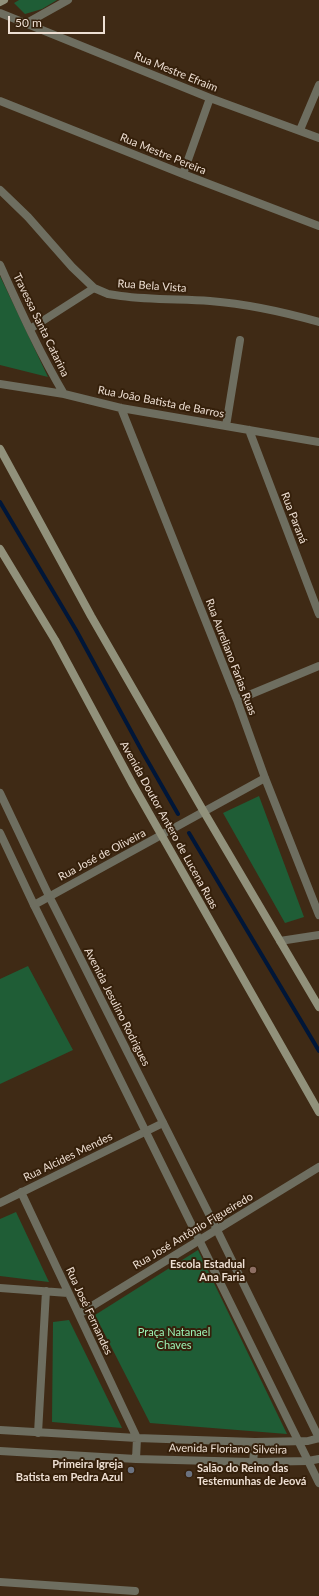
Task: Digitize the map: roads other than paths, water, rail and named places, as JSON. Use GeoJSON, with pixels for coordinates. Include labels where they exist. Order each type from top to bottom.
{"type":"FeatureCollection","features":[{"type":"Feature","properties":{"kind":"main road"},"geometry":{"type":"LineString","coordinates":[[0,2],[4,0]]}},
{"type":"Feature","properties":{"kind":"main road"},"geometry":{"type":"LineString","coordinates":[[0,449],[91,616],[319,1007]]}},
{"type":"Feature","properties":{"kind":"main road","name":"Avenida Doutor Antero de Lucena Ruas"},"geometry":{"type":"LineString","coordinates":[[0,549],[54,640],[133,785],[319,1112]]}},
{"type":"Feature","properties":{"kind":"street"},"geometry":{"type":"LineString","coordinates":[[25,24],[68,0]]}},
{"type":"Feature","properties":{"kind":"street","name":"Rua Mestre Efraim"},"geometry":{"type":"LineString","coordinates":[[1,15],[210,98],[319,138]]}},
{"type":"Feature","properties":{"kind":"street"},"geometry":{"type":"LineString","coordinates":[[300,130],[319,85]]}},
{"type":"Feature","properties":{"kind":"street"},"geometry":{"type":"LineString","coordinates":[[183,174],[210,98]]}},
{"type":"Feature","properties":{"kind":"street","name":"Rua Mestre Pereira"},"geometry":{"type":"LineString","coordinates":[[0,100],[183,174],[319,226]]}},
{"type":"Feature","properties":{"kind":"street","name":"Rua Bela Vista"},"geometry":{"type":"LineString","coordinates":[[0,190],[28,217],[94,288],[108,294],[210,301],[245,306],[319,322]]}},
{"type":"Feature","properties":{"kind":"street","name":"Travessa Santa Catarina"},"geometry":{"type":"LineString","coordinates":[[0,265],[48,368],[64,394]]}},
{"type":"Feature","properties":{"kind":"street"},"geometry":{"type":"LineString","coordinates":[[30,330],[94,288]]}},
{"type":"Feature","properties":{"kind":"street"},"geometry":{"type":"LineString","coordinates":[[226,426],[240,340]]}},
{"type":"Feature","properties":{"kind":"street","name":"Rua João Batista de Barros"},"geometry":{"type":"LineString","coordinates":[[0,384],[64,394],[121,408],[319,442]]}},
{"type":"Feature","properties":{"kind":"street","name":"Rua Aureliano Farias Ruas"},"geometry":{"type":"LineString","coordinates":[[121,408],[237,700],[265,778],[319,915]]}},
{"type":"Feature","properties":{"kind":"street","name":"Rua Paraná"},"geometry":{"type":"LineString","coordinates":[[249,430],[319,614]]}},
{"type":"Feature","properties":{"kind":"street"},"geometry":{"type":"LineString","coordinates":[[237,700],[319,666]]}},
{"type":"Feature","properties":{"kind":"street","name":"Rua José de Oliveira"},"geometry":{"type":"LineString","coordinates":[[34,905],[265,778]]}},
{"type":"Feature","properties":{"kind":"street","name":"Avenida Jesulino Rodrigues"},"geometry":{"type":"LineString","coordinates":[[0,793],[49,896],[217,1230]]}},
{"type":"Feature","properties":{"kind":"street"},"geometry":{"type":"LineString","coordinates":[[0,833],[319,1483]]}},
{"type":"Feature","properties":{"kind":"street"},"geometry":{"type":"LineString","coordinates":[[280,941],[319,935]]}},
{"type":"Feature","properties":{"kind":"street","name":"Rua Alcides Mendes"},"geometry":{"type":"LineString","coordinates":[[0,1203],[163,1123]]}},
{"type":"Feature","properties":{"kind":"street","name":"Rua José Antônio Figueiredo"},"geometry":{"type":"LineString","coordinates":[[79,1314],[319,1167]]}},
{"type":"Feature","properties":{"kind":"street","name":"Rua José Fernandes"},"geometry":{"type":"LineString","coordinates":[[21,1192],[137,1438]]}},
{"type":"Feature","properties":{"kind":"street"},"geometry":{"type":"LineString","coordinates":[[217,1230],[319,1438]]}},
{"type":"Feature","properties":{"kind":"street"},"geometry":{"type":"LineString","coordinates":[[0,1288],[68,1293]]}},
{"type":"Feature","properties":{"kind":"street"},"geometry":{"type":"LineString","coordinates":[[38,1433],[46,1291]]}},
{"type":"Feature","properties":{"kind":"street","name":"Avenida Floriano Silveira"},"geometry":{"type":"LineString","coordinates":[[0,1430],[137,1438],[255,1442],[313,1441],[319,1438]]}},
{"type":"Feature","properties":{"kind":"street"},"geometry":{"type":"LineString","coordinates":[[136,1459],[137,1438]]}},
{"type":"Feature","properties":{"kind":"street"},"geometry":{"type":"LineString","coordinates":[[254,1462],[255,1442]]}},
{"type":"Feature","properties":{"kind":"street","name":"Avenida Floriano Silveira"},"geometry":{"type":"LineString","coordinates":[[0,1451],[136,1459],[254,1462],[308,1461],[319,1459]]}},
{"type":"Feature","properties":{"kind":"street"},"geometry":{"type":"LineString","coordinates":[[0,1582],[135,1591]]}},
{"type":"Feature","properties":{"kind":"waterway"},"geometry":{"type":"LineString","coordinates":[[0,502],[76,630],[178,814]]}},
{"type":"Feature","properties":{"kind":"waterway"},"geometry":{"type":"LineString","coordinates":[[189,833],[319,1051]]}},
{"type":"Feature","properties":{"kind":"place","name":"Escola Estadual Ana Faria"},"geometry":{"type":"Point","coordinates":[253,1270]}},
{"type":"Feature","properties":{"kind":"place","name":"Primeira Igreja Batista em Pedra Azul"},"geometry":{"type":"Point","coordinates":[131,1470]}},
{"type":"Feature","properties":{"kind":"place","name":"Salão do Reino das Testemunhas de Jeová"},"geometry":{"type":"Point","coordinates":[189,1474]}},
{"type":"Feature","properties":{"kind":"park label","name":"Praça Natanael Chaves"},"geometry":{"type":"Point","coordinates":[174,1338]}}]}
